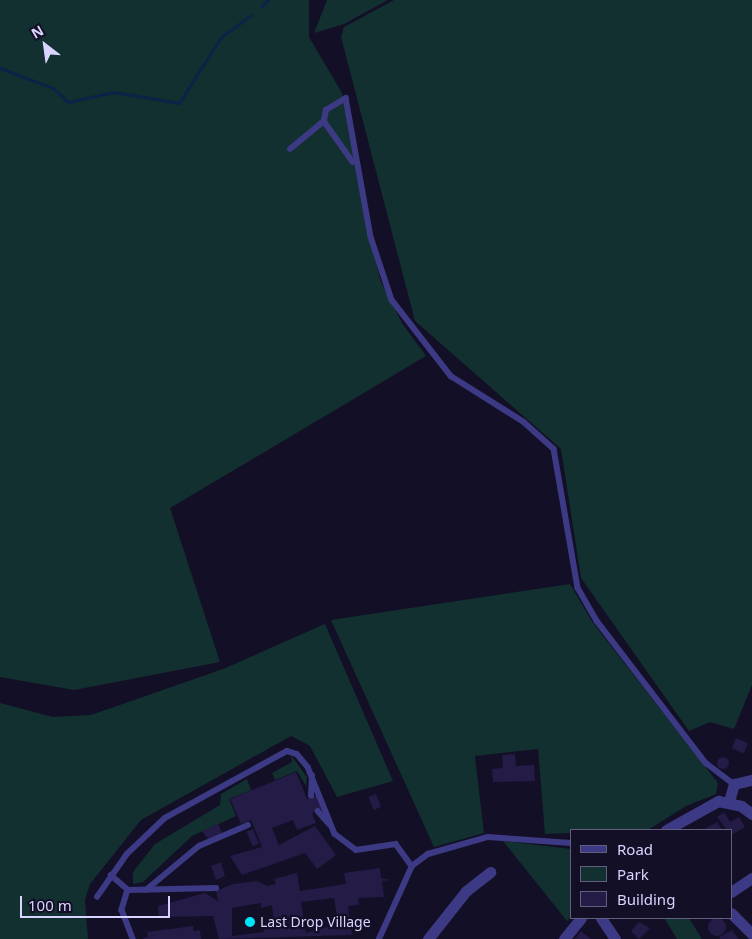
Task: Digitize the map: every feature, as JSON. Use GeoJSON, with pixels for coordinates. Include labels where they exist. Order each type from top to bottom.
{"type":"FeatureCollection","features":[{"type":"Feature","properties":{"kind":"street"},"geometry":{"type":"LineString","coordinates":[[728,801],[734,784],[752,780]]}},
{"type":"Feature","properties":{"kind":"street"},"geometry":{"type":"LineString","coordinates":[[668,829],[707,805],[728,801],[752,814]]}},
{"type":"Feature","properties":{"kind":"street"},"geometry":{"type":"LineString","coordinates":[[428,939],[466,891],[490,872]]}},
{"type":"Feature","properties":{"kind":"street"},"geometry":{"type":"LineString","coordinates":[[732,891],[752,878]]}},
{"type":"Feature","properties":{"kind":"street"},"geometry":{"type":"LineString","coordinates":[[732,914],[752,934]]}},
{"type":"Feature","properties":{"kind":"street"},"geometry":{"type":"LineString","coordinates":[[564,939],[580,919]]}},
{"type":"Feature","properties":{"kind":"street"},"geometry":{"type":"LineString","coordinates":[[602,919],[615,939]]}},
{"type":"Feature","properties":{"kind":"lane"},"geometry":{"type":"LineString","coordinates":[[290,149],[324,121],[326,110],[346,98],[356,166],[382,275],[406,324],[450,376],[524,422],[554,449],[578,588],[597,621],[706,762],[734,784]]}},
{"type":"Feature","properties":{"kind":"lane"},"geometry":{"type":"LineString","coordinates":[[324,121],[356,166]]}},
{"type":"Feature","properties":{"kind":"lane"},"geometry":{"type":"LineString","coordinates":[[98,897],[111,875],[165,818],[282,753],[297,754],[312,776],[329,811],[330,825]]}},
{"type":"Feature","properties":{"kind":"lane"},"geometry":{"type":"LineString","coordinates":[[311,796],[312,776]]}},
{"type":"Feature","properties":{"kind":"lane"},"geometry":{"type":"LineString","coordinates":[[318,811],[356,850],[396,844],[412,866]]}},
{"type":"Feature","properties":{"kind":"lane"},"geometry":{"type":"LineString","coordinates":[[146,890],[199,846],[248,825]]}},
{"type":"Feature","properties":{"kind":"lane"},"geometry":{"type":"LineString","coordinates":[[379,939],[412,866],[428,854],[488,837],[570,842]]}},
{"type":"Feature","properties":{"kind":"lane"},"geometry":{"type":"LineString","coordinates":[[111,875],[128,890],[216,888]]}},
{"type":"Feature","properties":{"kind":"lane"},"geometry":{"type":"LineString","coordinates":[[128,890],[122,910],[133,939]]}},
{"type":"Feature","properties":{"kind":"green space"},"geometry":{"type":"Polygon","coordinates":[[[0,0],[309,0],[309,37],[342,93],[364,184],[369,237],[381,282],[402,323],[426,356],[170,508],[220,662],[74,690],[0,677],[0,0]]]}},
{"type":"Feature","properties":{"kind":"green space"},"geometry":{"type":"Polygon","coordinates":[[[327,0],[388,0],[344,24],[314,33],[327,0]]]}},
{"type":"Feature","properties":{"kind":"green space"},"geometry":{"type":"Polygon","coordinates":[[[394,0],[752,0],[752,685],[734,729],[710,722],[689,731],[581,578],[561,449],[415,321],[341,37],[344,27],[394,0]]]}},
{"type":"Feature","properties":{"kind":"green space"},"geometry":{"type":"Polygon","coordinates":[[[570,584],[593,623],[718,783],[716,794],[686,806],[650,829],[570,829],[570,833],[545,834],[538,749],[475,756],[484,833],[434,847],[331,620],[570,584]]]}},
{"type":"Feature","properties":{"kind":"green space"},"geometry":{"type":"Polygon","coordinates":[[[325,624],[393,781],[337,797],[310,746],[291,736],[141,820],[90,884],[85,900],[88,939],[0,939],[0,703],[53,717],[91,715],[223,669],[325,624]]]}},
{"type":"Feature","properties":{"kind":"green space"},"geometry":{"type":"Polygon","coordinates":[[[291,755],[307,777],[306,786],[297,771],[275,780],[272,773],[292,762],[291,755]]]}},
{"type":"Feature","properties":{"kind":"green space"},"geometry":{"type":"Polygon","coordinates":[[[247,779],[251,790],[229,799],[236,816],[192,836],[143,882],[133,884],[133,872],[155,844],[220,805],[221,794],[247,779]]]}},
{"type":"Feature","properties":{"kind":"green space"},"geometry":{"type":"Polygon","coordinates":[[[503,841],[570,849],[570,917],[567,921],[503,841]]]}},
{"type":"Feature","properties":{"kind":"green space"},"geometry":{"type":"Polygon","coordinates":[[[665,919],[690,919],[702,939],[677,939],[665,919]]]}},
{"type":"Feature","properties":{"kind":"building"},"geometry":{"type":"Polygon","coordinates":[[[736,738],[748,743],[744,753],[732,748],[736,738]]]}},
{"type":"Feature","properties":{"kind":"building"},"geometry":{"type":"Polygon","coordinates":[[[515,754],[516,766],[534,765],[535,781],[493,782],[492,769],[503,768],[502,755],[515,754]]]}},
{"type":"Feature","properties":{"kind":"building"},"geometry":{"type":"Polygon","coordinates":[[[721,757],[725,757],[729,763],[725,769],[721,769],[717,765],[717,761],[721,757]]]}},
{"type":"Feature","properties":{"kind":"building"},"geometry":{"type":"Polygon","coordinates":[[[296,772],[307,799],[316,795],[321,809],[312,813],[316,823],[297,830],[293,820],[272,828],[279,845],[315,826],[336,855],[317,869],[305,853],[242,875],[230,856],[262,847],[251,820],[241,824],[230,799],[296,772]]]}},
{"type":"Feature","properties":{"kind":"building"},"geometry":{"type":"Polygon","coordinates":[[[376,794],[381,807],[374,810],[369,797],[376,794]]]}},
{"type":"Feature","properties":{"kind":"building"},"geometry":{"type":"Polygon","coordinates":[[[724,812],[730,822],[739,817],[745,827],[732,834],[732,829],[726,829],[717,817],[724,812]]]}},
{"type":"Feature","properties":{"kind":"building"},"geometry":{"type":"Polygon","coordinates":[[[717,822],[721,829],[705,829],[717,822]]]}},
{"type":"Feature","properties":{"kind":"building"},"geometry":{"type":"Polygon","coordinates":[[[218,824],[222,833],[208,839],[202,831],[218,824]]]}},
{"type":"Feature","properties":{"kind":"building"},"geometry":{"type":"Polygon","coordinates":[[[253,829],[259,844],[253,846],[247,832],[253,829]]]}},
{"type":"Feature","properties":{"kind":"building"},"geometry":{"type":"Polygon","coordinates":[[[221,862],[225,876],[216,880],[211,866],[221,862]]]}},
{"type":"Feature","properties":{"kind":"building"},"geometry":{"type":"Polygon","coordinates":[[[380,868],[381,878],[390,880],[382,881],[384,897],[358,898],[359,905],[348,906],[352,935],[219,939],[213,916],[159,917],[158,906],[205,893],[218,901],[216,891],[233,884],[257,881],[267,886],[276,884],[274,879],[297,873],[300,891],[346,884],[344,873],[380,868]],[[334,898],[301,902],[306,933],[338,924],[334,898]],[[261,903],[232,908],[232,936],[264,932],[263,923],[274,922],[272,905],[261,908],[261,903]]]}},
{"type":"Feature","properties":{"kind":"building"},"geometry":{"type":"Polygon","coordinates":[[[714,919],[720,919],[726,927],[723,933],[717,936],[711,933],[708,927],[714,919]]]}},
{"type":"Feature","properties":{"kind":"building"},"geometry":{"type":"Polygon","coordinates":[[[639,922],[650,928],[639,939],[631,931],[639,922]]]}},
{"type":"Feature","properties":{"kind":"building"},"geometry":{"type":"Polygon","coordinates":[[[193,926],[194,931],[200,930],[201,939],[142,939],[148,937],[147,932],[193,926]]]}},
{"type":"Feature","properties":{"kind":"building"},"geometry":{"type":"Polygon","coordinates":[[[732,930],[739,939],[720,939],[719,937],[732,930]]]}},
{"type":"Feature","properties":{"kind":"building"},"geometry":{"type":"Polygon","coordinates":[[[581,931],[591,939],[575,939],[581,931]]]}},
{"type":"Feature","properties":{"kind":"waterway"},"geometry":{"type":"LineString","coordinates":[[261,7],[268,0]]}},
{"type":"Feature","properties":{"kind":"waterway"},"geometry":{"type":"LineString","coordinates":[[0,68],[53,88],[68,102],[114,92],[179,103],[221,37],[251,15]]}},
{"type":"Feature","properties":{"kind":"place","name":"Last Drop Village"},"geometry":{"type":"Point","coordinates":[250,922]}}]}
